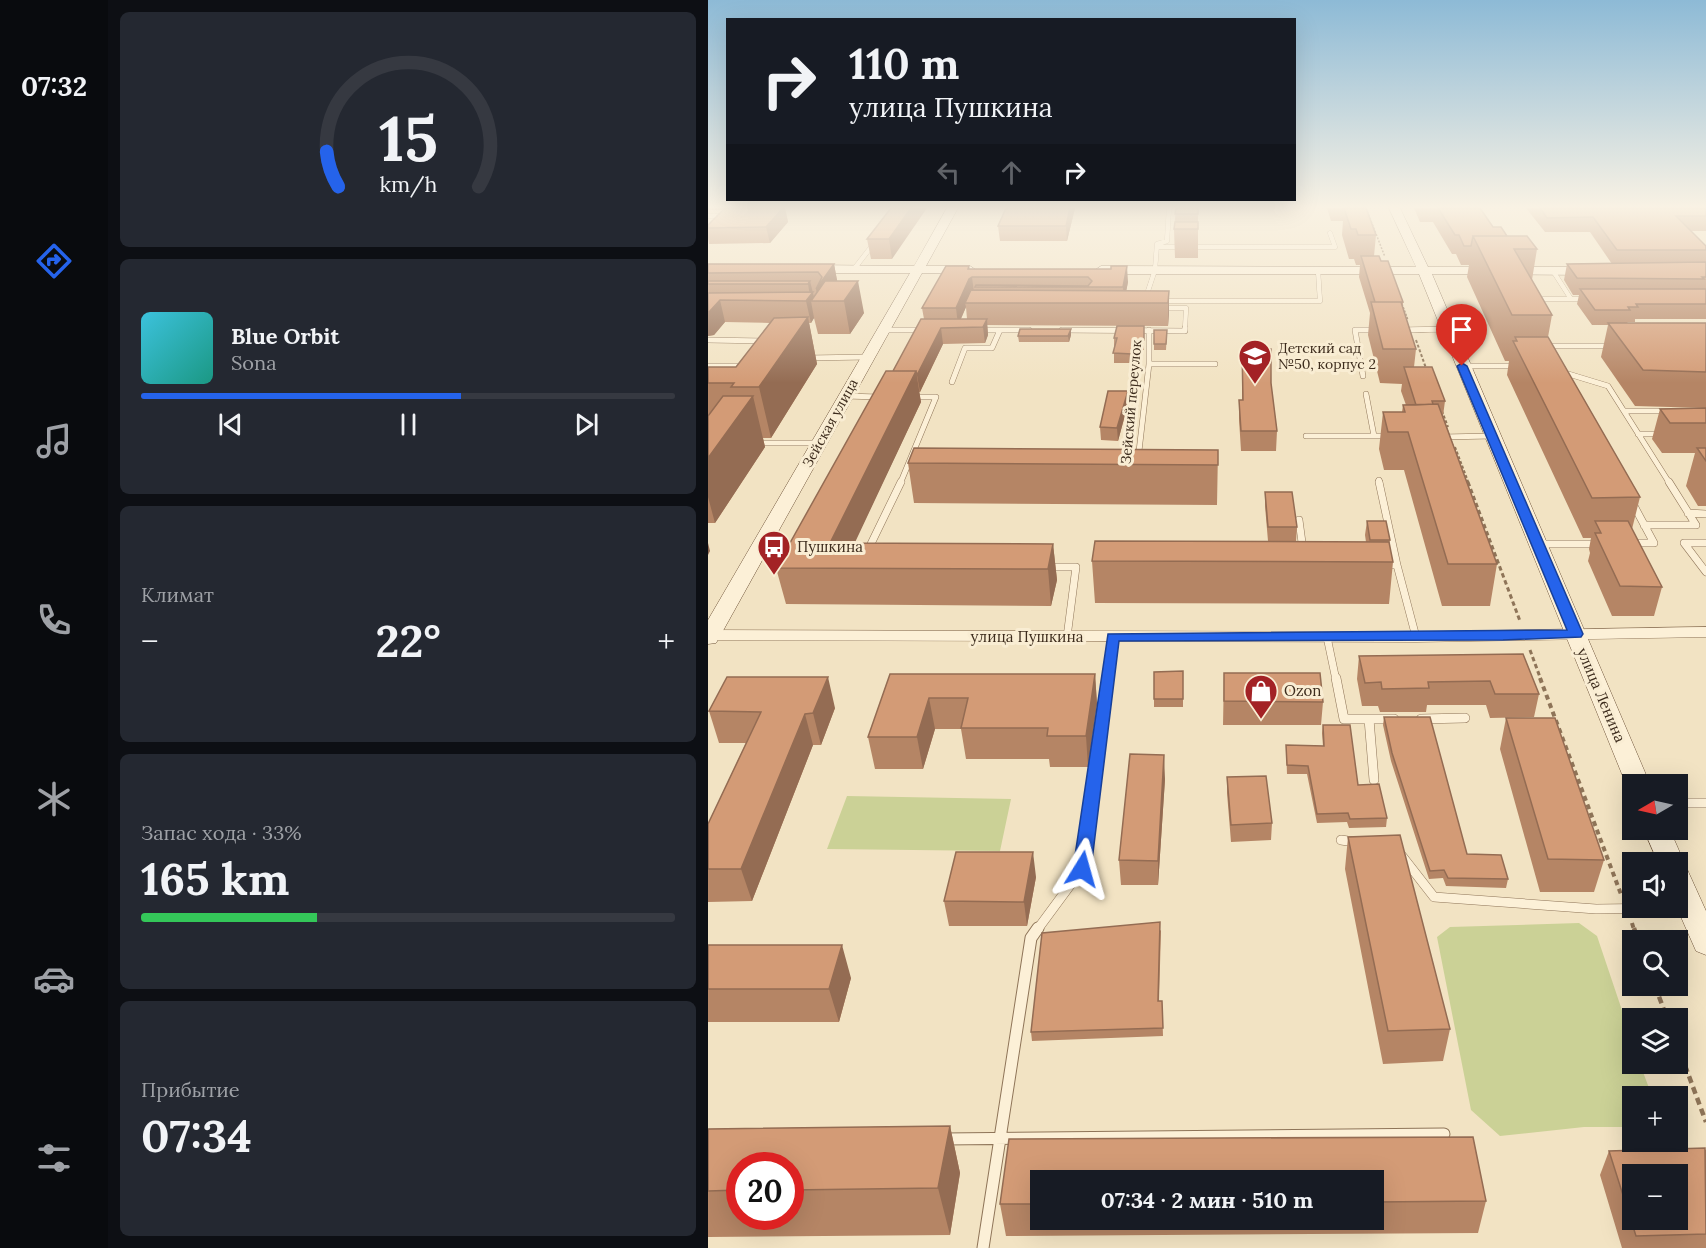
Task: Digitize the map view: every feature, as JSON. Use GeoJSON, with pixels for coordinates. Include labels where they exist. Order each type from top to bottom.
{"type":"FeatureCollection","features":[{"type":"Feature","properties":{"kind":"main road","name":"Зейская улица"},"geometry":{"type":"LineString","coordinates":[[708,636],[920,266]]}},
{"type":"Feature","properties":{"kind":"main road","name":"улица Ленина"},"geometry":{"type":"LineString","coordinates":[[1422,266],[1634,774]]}},
{"type":"Feature","properties":{"kind":"main road"},"geometry":{"type":"LineString","coordinates":[[798,269],[980,270]]}},
{"type":"Feature","properties":{"kind":"main road"},"geometry":{"type":"LineString","coordinates":[[1085,270],[1610,271]]}},
{"type":"Feature","properties":{"kind":"main road"},"geometry":{"type":"LineString","coordinates":[[1687,918],[1706,944]]}},
{"type":"Feature","properties":{"kind":"street","name":"улица Пушкина"},"geometry":{"type":"LineString","coordinates":[[708,636],[1416,637],[1706,632]]}},
{"type":"Feature","properties":{"kind":"lane"},"geometry":{"type":"LineString","coordinates":[[1143,308],[1155,266]]}},
{"type":"Feature","properties":{"kind":"lane"},"geometry":{"type":"LineString","coordinates":[[1145,301],[1320,301],[1318,270]]}},
{"type":"Feature","properties":{"kind":"lane"},"geometry":{"type":"LineString","coordinates":[[1553,271],[1571,299]]}},
{"type":"Feature","properties":{"kind":"lane"},"geometry":{"type":"LineString","coordinates":[[1522,299],[1593,299]]}},
{"type":"Feature","properties":{"kind":"lane"},"geometry":{"type":"LineString","coordinates":[[1058,330],[1185,331],[1186,308],[1154,308]]}},
{"type":"Feature","properties":{"kind":"lane"},"geometry":{"type":"LineString","coordinates":[[1363,376],[1355,330],[1448,329]]}},
{"type":"Feature","properties":{"kind":"lane"},"geometry":{"type":"LineString","coordinates":[[883,330],[927,330]]}},
{"type":"Feature","properties":{"kind":"lane"},"geometry":{"type":"LineString","coordinates":[[970,330],[1035,330]]}},
{"type":"Feature","properties":{"kind":"lane"},"geometry":{"type":"LineString","coordinates":[[951,382],[965,348],[992,348],[1000,330]]}},
{"type":"Feature","properties":{"kind":"lane","name":"Зейский переулок"},"geometry":{"type":"LineString","coordinates":[[1138,465],[1149,364],[1149,330]]}},
{"type":"Feature","properties":{"kind":"lane"},"geometry":{"type":"LineString","coordinates":[[1543,338],[1551,353]]}},
{"type":"Feature","properties":{"kind":"lane"},"geometry":{"type":"LineString","coordinates":[[708,340],[779,341]]}},
{"type":"Feature","properties":{"kind":"lane"},"geometry":{"type":"LineString","coordinates":[[1547,346],[1615,346]]}},
{"type":"Feature","properties":{"kind":"lane"},"geometry":{"type":"LineString","coordinates":[[803,358],[867,357]]}},
{"type":"Feature","properties":{"kind":"lane"},"geometry":{"type":"LineString","coordinates":[[1149,364],[1215,364]]}},
{"type":"Feature","properties":{"kind":"lane"},"geometry":{"type":"LineString","coordinates":[[708,366],[753,366]]}},
{"type":"Feature","properties":{"kind":"lane"},"geometry":{"type":"LineString","coordinates":[[1462,366],[1527,366]]}},
{"type":"Feature","properties":{"kind":"lane"},"geometry":{"type":"LineString","coordinates":[[1568,382],[1561,369],[1608,386],[1696,525],[1644,525]]}},
{"type":"Feature","properties":{"kind":"lane"},"geometry":{"type":"LineString","coordinates":[[1366,394],[1374,436]]}},
{"type":"Feature","properties":{"kind":"lane"},"geometry":{"type":"LineString","coordinates":[[845,396],[890,396]]}},
{"type":"Feature","properties":{"kind":"lane"},"geometry":{"type":"LineString","coordinates":[[865,556],[904,476],[936,396],[902,396]]}},
{"type":"Feature","properties":{"kind":"lane"},"geometry":{"type":"LineString","coordinates":[[1625,411],[1671,411]]}},
{"type":"Feature","properties":{"kind":"lane"},"geometry":{"type":"LineString","coordinates":[[1638,434],[1672,434]]}},
{"type":"Feature","properties":{"kind":"lane"},"geometry":{"type":"LineString","coordinates":[[1306,436],[1396,436]]}},
{"type":"Feature","properties":{"kind":"lane"},"geometry":{"type":"LineString","coordinates":[[1429,436],[1492,436]]}},
{"type":"Feature","properties":{"kind":"lane"},"geometry":{"type":"LineString","coordinates":[[740,443],[819,443]]}},
{"type":"Feature","properties":{"kind":"lane"},"geometry":{"type":"LineString","coordinates":[[904,476],[916,476]]}},
{"type":"Feature","properties":{"kind":"lane"},"geometry":{"type":"LineString","coordinates":[[1379,480],[1397,565],[1416,637]]}},
{"type":"Feature","properties":{"kind":"lane"},"geometry":{"type":"LineString","coordinates":[[1619,543],[1654,543],[1628,494]]}},
{"type":"Feature","properties":{"kind":"lane"},"geometry":{"type":"LineString","coordinates":[[1688,513],[1706,514]]}},
{"type":"Feature","properties":{"kind":"lane"},"geometry":{"type":"LineString","coordinates":[[1299,520],[1304,554]]}},
{"type":"Feature","properties":{"kind":"lane"},"geometry":{"type":"LineString","coordinates":[[1706,543],[1684,543],[1706,572]]}},
{"type":"Feature","properties":{"kind":"lane"},"geometry":{"type":"LineString","coordinates":[[1538,544],[1608,544]]}},
{"type":"Feature","properties":{"kind":"lane"},"geometry":{"type":"LineString","coordinates":[[1374,565],[1397,565]]}},
{"type":"Feature","properties":{"kind":"lane"},"geometry":{"type":"LineString","coordinates":[[1042,567],[1076,567],[1067,637]]}},
{"type":"Feature","properties":{"kind":"lane"},"geometry":{"type":"LineString","coordinates":[[983,1248],[1031,938],[1082,869],[1113,637]]}},
{"type":"Feature","properties":{"kind":"lane"},"geometry":{"type":"LineString","coordinates":[[1327,637],[1344,719],[1405,719]]}},
{"type":"Feature","properties":{"kind":"lane"},"geometry":{"type":"LineString","coordinates":[[1417,718],[1465,718]]}},
{"type":"Feature","properties":{"kind":"lane"},"geometry":{"type":"LineString","coordinates":[[1369,719],[1374,780]]}},
{"type":"Feature","properties":{"kind":"lane"},"geometry":{"type":"LineString","coordinates":[[1688,803],[1706,803]]}},
{"type":"Feature","properties":{"kind":"lane"},"geometry":{"type":"LineString","coordinates":[[1341,840],[1362,843]]}},
{"type":"Feature","properties":{"kind":"lane"},"geometry":{"type":"LineString","coordinates":[[1395,847],[1434,897],[1622,909]]}},
{"type":"Feature","properties":{"kind":"lane"},"geometry":{"type":"LineString","coordinates":[[930,1139],[1444,1134]]}},
{"type":"Feature","properties":{"kind":"path"},"geometry":{"type":"LineString","coordinates":[[1401,301],[1428,373]]}},
{"type":"Feature","properties":{"kind":"path"},"geometry":{"type":"LineString","coordinates":[[1440,405],[1622,898]]}},
{"type":"Feature","properties":{"kind":"path"},"geometry":{"type":"LineString","coordinates":[[1688,1074],[1706,1122]]}},
{"type":"Feature","properties":{"kind":"green space"},"geometry":{"type":"Polygon","coordinates":[[[847,796],[1011,799],[1000,851],[827,849],[847,796]]]}},
{"type":"Feature","properties":{"kind":"green space"},"geometry":{"type":"Polygon","coordinates":[[[1579,923],[1597,936],[1622,1010],[1622,1074],[1644,1074],[1648,1086],[1622,1086],[1622,1127],[1584,1127],[1500,1136],[1471,1110],[1437,937],[1450,927],[1579,923]]]}},
{"type":"Feature","properties":{"kind":"building"},"geometry":{"type":"Polygon","coordinates":[[[708,266],[832,266],[816,289],[822,277],[818,272],[708,273],[708,266]]]}},
{"type":"Feature","properties":{"kind":"building"},"geometry":{"type":"Polygon","coordinates":[[[946,266],[969,266],[968,269],[1111,269],[1111,266],[1127,266],[1123,287],[975,287],[976,285],[1088,286],[1092,281],[1088,277],[972,277],[956,308],[922,308],[946,266]]]}},
{"type":"Feature","properties":{"kind":"building"},"geometry":{"type":"Polygon","coordinates":[[[1364,266],[1390,266],[1403,302],[1375,302],[1364,266]]]}},
{"type":"Feature","properties":{"kind":"building"},"geometry":{"type":"Polygon","coordinates":[[[1488,266],[1524,266],[1552,315],[1512,315],[1488,266]]]}},
{"type":"Feature","properties":{"kind":"building"},"geometry":{"type":"Polygon","coordinates":[[[1569,266],[1706,266],[1706,277],[1702,277],[1704,279],[1577,278],[1569,266]]]}},
{"type":"Feature","properties":{"kind":"building"},"geometry":{"type":"Polygon","coordinates":[[[708,281],[810,281],[808,284],[708,284],[708,281]]]}},
{"type":"Feature","properties":{"kind":"building"},"geometry":{"type":"Polygon","coordinates":[[[825,281],[858,281],[844,301],[811,301],[825,281]]]}},
{"type":"Feature","properties":{"kind":"building"},"geometry":{"type":"Polygon","coordinates":[[[1580,289],[1706,289],[1706,304],[1636,304],[1638,307],[1628,307],[1630,310],[1595,310],[1580,289]]]}},
{"type":"Feature","properties":{"kind":"building"},"geometry":{"type":"Polygon","coordinates":[[[971,290],[1169,291],[1168,303],[965,303],[971,290]]]}},
{"type":"Feature","properties":{"kind":"building"},"geometry":{"type":"Polygon","coordinates":[[[813,292],[806,301],[720,300],[708,313],[708,293],[813,292]]]}},
{"type":"Feature","properties":{"kind":"building"},"geometry":{"type":"Polygon","coordinates":[[[1371,302],[1401,302],[1416,349],[1383,349],[1371,302]]]}},
{"type":"Feature","properties":{"kind":"building"},"geometry":{"type":"Polygon","coordinates":[[[808,317],[759,387],[731,387],[734,383],[708,383],[708,367],[736,367],[774,318],[808,317]]]}},
{"type":"Feature","properties":{"kind":"building"},"geometry":{"type":"Polygon","coordinates":[[[921,319],[987,319],[983,327],[941,328],[917,375],[916,371],[893,371],[921,319]]]}},
{"type":"Feature","properties":{"kind":"building"},"geometry":{"type":"Polygon","coordinates":[[[1608,323],[1706,323],[1706,372],[1643,370],[1608,323]]]}},
{"type":"Feature","properties":{"kind":"building"},"geometry":{"type":"Polygon","coordinates":[[[1117,326],[1144,326],[1144,340],[1135,340],[1132,354],[1113,353],[1117,326]]]}},
{"type":"Feature","properties":{"kind":"building"},"geometry":{"type":"Polygon","coordinates":[[[1020,329],[1071,329],[1068,336],[1018,336],[1020,329]]]}},
{"type":"Feature","properties":{"kind":"building"},"geometry":{"type":"Polygon","coordinates":[[[1154,330],[1167,330],[1166,344],[1154,344],[1154,330]]]}},
{"type":"Feature","properties":{"kind":"building"},"geometry":{"type":"Polygon","coordinates":[[[1515,337],[1548,337],[1640,497],[1592,498],[1513,341],[1517,341],[1515,337]]]}},
{"type":"Feature","properties":{"kind":"building"},"geometry":{"type":"Polygon","coordinates":[[[1242,349],[1271,349],[1271,383],[1277,431],[1241,431],[1239,400],[1243,400],[1242,349]]]}},
{"type":"Feature","properties":{"kind":"building"},"geometry":{"type":"Polygon","coordinates":[[[1404,367],[1432,367],[1445,401],[1416,405],[1404,367]]]}},
{"type":"Feature","properties":{"kind":"building"},"geometry":{"type":"Polygon","coordinates":[[[886,371],[916,371],[830,543],[1053,544],[1048,569],[776,568],[886,371]]]}},
{"type":"Feature","properties":{"kind":"building"},"geometry":{"type":"Polygon","coordinates":[[[1108,391],[1128,391],[1117,428],[1100,427],[1108,391]]]}},
{"type":"Feature","properties":{"kind":"building"},"geometry":{"type":"Polygon","coordinates":[[[723,396],[753,396],[708,458],[708,416],[723,396]]]}},
{"type":"Feature","properties":{"kind":"building"},"geometry":{"type":"Polygon","coordinates":[[[1438,404],[1497,564],[1448,564],[1408,432],[1388,432],[1383,412],[1405,412],[1403,405],[1438,404]]]}},
{"type":"Feature","properties":{"kind":"building"},"geometry":{"type":"Polygon","coordinates":[[[1706,408],[1706,423],[1670,423],[1660,409],[1706,408]]]}},
{"type":"Feature","properties":{"kind":"building"},"geometry":{"type":"Polygon","coordinates":[[[914,448],[1218,450],[1218,465],[908,463],[914,448]]]}},
{"type":"Feature","properties":{"kind":"building"},"geometry":{"type":"Polygon","coordinates":[[[1697,448],[1706,448],[1706,461],[1697,448]]]}},
{"type":"Feature","properties":{"kind":"building"},"geometry":{"type":"Polygon","coordinates":[[[1265,492],[1292,492],[1297,527],[1268,527],[1265,492]]]}},
{"type":"Feature","properties":{"kind":"building"},"geometry":{"type":"Polygon","coordinates":[[[1367,521],[1386,521],[1390,540],[1370,540],[1367,521]]]}},
{"type":"Feature","properties":{"kind":"building"},"geometry":{"type":"Polygon","coordinates":[[[1595,521],[1628,521],[1662,587],[1620,586],[1595,533],[1601,533],[1595,521]]]}},
{"type":"Feature","properties":{"kind":"building"},"geometry":{"type":"Polygon","coordinates":[[[1095,541],[1389,542],[1393,562],[1092,561],[1095,541]]]}},
{"type":"Feature","properties":{"kind":"building"},"geometry":{"type":"Polygon","coordinates":[[[1523,654],[1539,694],[1495,694],[1490,681],[1428,682],[1429,688],[1382,689],[1381,682],[1365,683],[1359,656],[1523,654]]]}},
{"type":"Feature","properties":{"kind":"building"},"geometry":{"type":"Polygon","coordinates":[[[1183,671],[1183,699],[1154,699],[1154,672],[1183,671]]]}},
{"type":"Feature","properties":{"kind":"building"},"geometry":{"type":"Polygon","coordinates":[[[1224,673],[1320,673],[1323,702],[1224,701],[1224,673]]]}},
{"type":"Feature","properties":{"kind":"building"},"geometry":{"type":"Polygon","coordinates":[[[890,674],[1095,674],[1086,736],[1047,736],[1048,728],[961,728],[968,698],[929,698],[917,737],[868,737],[890,674]]]}},
{"type":"Feature","properties":{"kind":"building"},"geometry":{"type":"Polygon","coordinates":[[[727,677],[828,677],[813,713],[805,714],[741,869],[708,869],[708,824],[761,712],[709,711],[727,677]]]}},
{"type":"Feature","properties":{"kind":"building"},"geometry":{"type":"Polygon","coordinates":[[[1384,717],[1430,717],[1467,854],[1501,855],[1508,879],[1448,878],[1444,870],[1430,871],[1392,753],[1384,717]]]}},
{"type":"Feature","properties":{"kind":"building"},"geometry":{"type":"Polygon","coordinates":[[[1506,718],[1555,718],[1604,860],[1548,859],[1506,718]]]}},
{"type":"Feature","properties":{"kind":"building"},"geometry":{"type":"Polygon","coordinates":[[[1323,725],[1350,725],[1358,785],[1379,784],[1387,818],[1350,819],[1348,813],[1317,814],[1308,766],[1287,765],[1286,745],[1324,746],[1323,725]]]}},
{"type":"Feature","properties":{"kind":"building"},"geometry":{"type":"Polygon","coordinates":[[[1130,754],[1164,755],[1158,861],[1119,860],[1130,754]]]}},
{"type":"Feature","properties":{"kind":"building"},"geometry":{"type":"Polygon","coordinates":[[[1266,776],[1272,823],[1231,825],[1227,777],[1266,776]]]}},
{"type":"Feature","properties":{"kind":"building"},"geometry":{"type":"Polygon","coordinates":[[[1400,835],[1450,1029],[1388,1031],[1348,837],[1400,835]]]}},
{"type":"Feature","properties":{"kind":"building"},"geometry":{"type":"Polygon","coordinates":[[[956,852],[1033,852],[1024,902],[944,901],[956,852]]]}},
{"type":"Feature","properties":{"kind":"building"},"geometry":{"type":"Polygon","coordinates":[[[1160,922],[1158,1001],[1162,1001],[1163,1028],[1031,1032],[1042,933],[1160,922]]]}},
{"type":"Feature","properties":{"kind":"building"},"geometry":{"type":"Polygon","coordinates":[[[708,945],[842,945],[829,989],[708,989],[708,945]]]}},
{"type":"Feature","properties":{"kind":"building"},"geometry":{"type":"Polygon","coordinates":[[[950,1126],[938,1188],[804,1190],[804,1152],[726,1152],[726,1190],[708,1191],[708,1129],[950,1126]]]}},
{"type":"Feature","properties":{"kind":"building"},"geometry":{"type":"Polygon","coordinates":[[[1473,1137],[1486,1201],[1384,1202],[1384,1170],[1030,1170],[1030,1204],[1000,1204],[1009,1139],[1473,1137]]]}},
{"type":"Feature","properties":{"kind":"building"},"geometry":{"type":"Polygon","coordinates":[[[1705,1148],[1706,1234],[1636,1236],[1634,1230],[1688,1230],[1688,1164],[1622,1164],[1622,1192],[1609,1151],[1688,1152],[1688,1149],[1705,1148]]]}},
{"type":"Feature","properties":{"kind":"place","name":"Детский сад №50, корпус 2"},"geometry":{"type":"Point","coordinates":[1255,385]}},
{"type":"Feature","properties":{"kind":"place","name":"Пушкина"},"geometry":{"type":"Point","coordinates":[774,576]}},
{"type":"Feature","properties":{"kind":"place","name":"Ozon"},"geometry":{"type":"Point","coordinates":[1261,720]}},
{"type":"Feature","properties":{"kind":"route"},"geometry":{"type":"LineString","coordinates":[[1082,869],[1113,637],[1576,634],[1462,366]]}}]}
